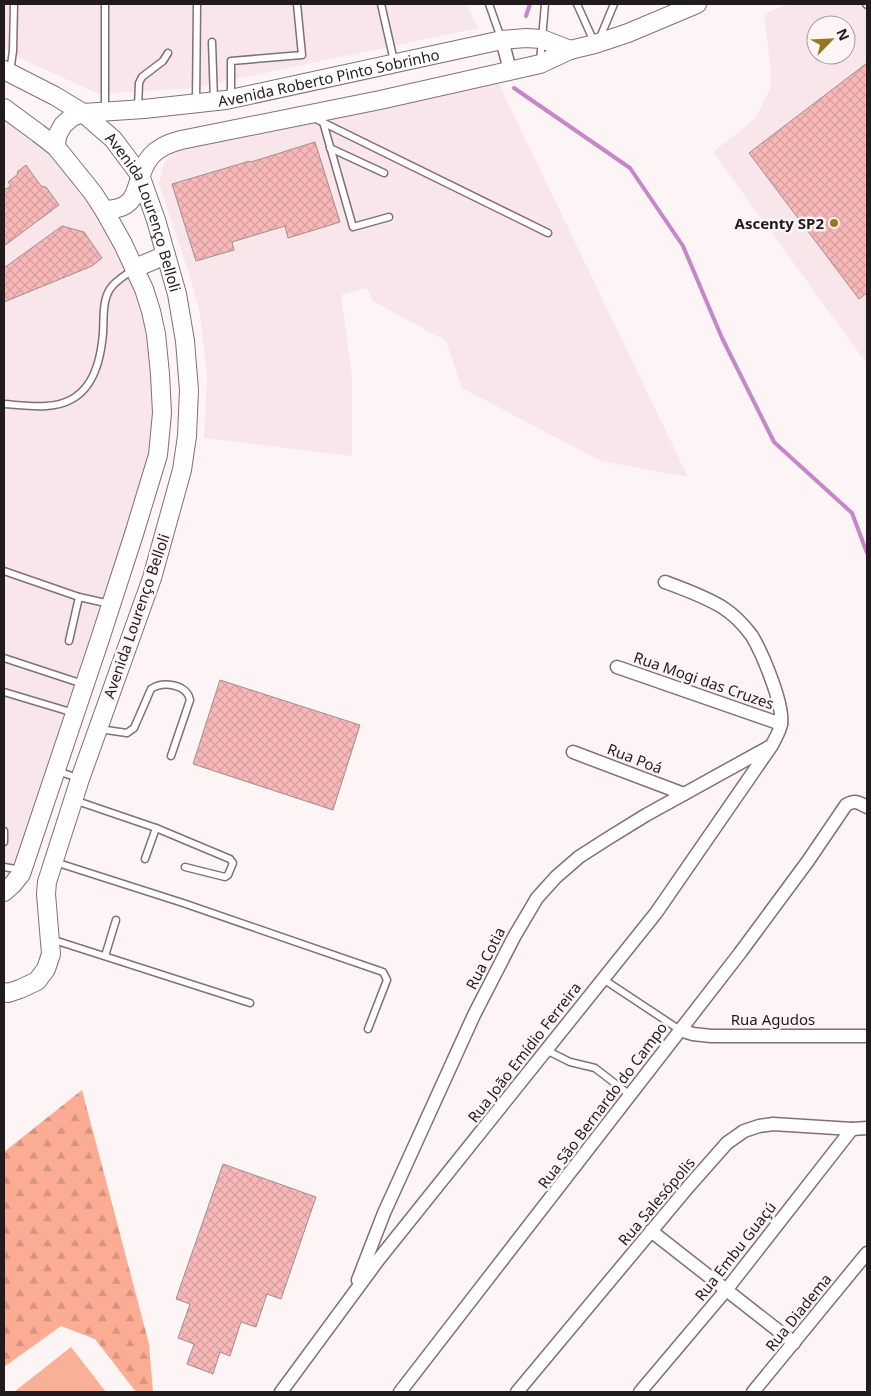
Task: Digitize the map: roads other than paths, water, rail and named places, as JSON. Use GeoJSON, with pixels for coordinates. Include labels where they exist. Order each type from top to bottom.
{"type":"FeatureCollection","features":[{"type":"Feature","properties":{"kind":"street"},"geometry":{"type":"LineString","coordinates":[[104,210],[114,210],[122,207],[134,198],[140,175],[149,158],[158,149],[168,144],[181,140],[316,119],[380,100],[540,64],[570,50],[628,33],[697,4]]}},
{"type":"Feature","properties":{"kind":"street","name":"Avenida Roberto Pinto Sobrinho"},"geometry":{"type":"LineString","coordinates":[[83,113],[138,110],[222,100],[502,40],[542,39],[570,50]]}},
{"type":"Feature","properties":{"kind":"street"},"geometry":{"type":"LineString","coordinates":[[502,40],[510,70]]}},
{"type":"Feature","properties":{"kind":"street","name":"Avenida Lourenço Belloli"},"geometry":{"type":"LineString","coordinates":[[4,992],[20,990],[37,981],[46,970],[51,954],[46,894],[47,882],[80,778],[152,578],[182,470],[187,436],[188,390],[185,340],[177,294],[140,175],[113,139],[83,113],[55,96],[7,72]]}},
{"type":"Feature","properties":{"kind":"street","name":"Avenida Lourenço Belloli"},"geometry":{"type":"LineString","coordinates":[[4,108],[56,148],[77,172],[104,210],[134,268],[144,289],[156,334],[162,414],[158,455],[85,684],[21,874],[4,892]]}},
{"type":"Feature","properties":{"kind":"street"},"geometry":{"type":"LineString","coordinates":[[56,148],[57,136],[63,125],[72,117],[83,113]]}},
{"type":"Feature","properties":{"kind":"street"},"geometry":{"type":"LineString","coordinates":[[134,268],[166,255]]}},
{"type":"Feature","properties":{"kind":"street"},"geometry":{"type":"LineString","coordinates":[[665,582],[722,607],[739,621],[752,636],[778,702],[781,724]]}},
{"type":"Feature","properties":{"kind":"street","name":"Rua Mogi das Cruzes"},"geometry":{"type":"LineString","coordinates":[[617,667],[781,724]]}},
{"type":"Feature","properties":{"kind":"street","name":"Rua João Emídio Ferreira"},"geometry":{"type":"LineString","coordinates":[[287,1390],[379,1260],[656,913],[772,745],[781,724]]}},
{"type":"Feature","properties":{"kind":"street","name":"Rua Cotia"},"geometry":{"type":"LineString","coordinates":[[354,1294],[384,1213],[453,1060],[474,1015],[537,898],[556,877],[579,857],[646,815],[772,745]]}},
{"type":"Feature","properties":{"kind":"street","name":"Rua Poá"},"geometry":{"type":"LineString","coordinates":[[574,752],[684,794]]}},
{"type":"Feature","properties":{"kind":"street","name":"Rua São Bernardo do Campo"},"geometry":{"type":"LineString","coordinates":[[400,1392],[740,953],[846,806],[852,802],[859,802],[867,807]]}},
{"type":"Feature","properties":{"kind":"street","name":"Rua Agudos"},"geometry":{"type":"LineString","coordinates":[[680,1030],[711,1036],[867,1036]]}},
{"type":"Feature","properties":{"kind":"street","name":"Rua Salesópolis"},"geometry":{"type":"LineString","coordinates":[[517,1392],[727,1143],[744,1131],[773,1124],[852,1129],[867,1128]]}},
{"type":"Feature","properties":{"kind":"street","name":"Rua Embu Guaçú"},"geometry":{"type":"LineString","coordinates":[[640,1392],[727,1289],[852,1129]]}},
{"type":"Feature","properties":{"kind":"street"},"geometry":{"type":"LineString","coordinates":[[651,1232],[727,1289],[794,1343]]}},
{"type":"Feature","properties":{"kind":"street","name":"Rua Diadema"},"geometry":{"type":"LineString","coordinates":[[754,1392],[867,1253]]}},
{"type":"Feature","properties":{"kind":"lane"},"geometry":{"type":"LineString","coordinates":[[7,72],[13,51],[14,4]]}},
{"type":"Feature","properties":{"kind":"lane"},"geometry":{"type":"LineString","coordinates":[[105,111],[106,4]]}},
{"type":"Feature","properties":{"kind":"lane"},"geometry":{"type":"LineString","coordinates":[[196,104],[197,4]]}},
{"type":"Feature","properties":{"kind":"lane"},"geometry":{"type":"LineString","coordinates":[[222,100],[231,61],[302,55],[297,4]]}},
{"type":"Feature","properties":{"kind":"lane"},"geometry":{"type":"LineString","coordinates":[[381,4],[395,63]]}},
{"type":"Feature","properties":{"kind":"lane"},"geometry":{"type":"LineString","coordinates":[[489,4],[502,40]]}},
{"type":"Feature","properties":{"kind":"lane"},"geometry":{"type":"LineString","coordinates":[[540,64],[545,4]]}},
{"type":"Feature","properties":{"kind":"lane"},"geometry":{"type":"LineString","coordinates":[[577,4],[596,43]]}},
{"type":"Feature","properties":{"kind":"lane"},"geometry":{"type":"LineString","coordinates":[[596,43],[614,4]]}},
{"type":"Feature","properties":{"kind":"lane"},"geometry":{"type":"LineString","coordinates":[[212,42],[222,100]]}},
{"type":"Feature","properties":{"kind":"lane"},"geometry":{"type":"LineString","coordinates":[[138,110],[139,83],[142,77],[163,61],[168,54]]}},
{"type":"Feature","properties":{"kind":"lane"},"geometry":{"type":"LineString","coordinates":[[316,119],[330,148],[353,227],[389,217]]}},
{"type":"Feature","properties":{"kind":"lane"},"geometry":{"type":"LineString","coordinates":[[316,119],[548,233]]}},
{"type":"Feature","properties":{"kind":"lane"},"geometry":{"type":"LineString","coordinates":[[330,148],[384,173]]}},
{"type":"Feature","properties":{"kind":"lane"},"geometry":{"type":"LineString","coordinates":[[4,404],[56,405],[67,402],[80,394],[89,385],[99,358],[105,300],[110,288],[134,268]]}},
{"type":"Feature","properties":{"kind":"lane"},"geometry":{"type":"LineString","coordinates":[[4,571],[79,597],[111,604]]}},
{"type":"Feature","properties":{"kind":"lane"},"geometry":{"type":"LineString","coordinates":[[68,641],[79,597]]}},
{"type":"Feature","properties":{"kind":"lane"},"geometry":{"type":"LineString","coordinates":[[4,658],[85,684]]}},
{"type":"Feature","properties":{"kind":"lane"},"geometry":{"type":"LineString","coordinates":[[98,728],[130,732],[134,728],[151,689],[164,684],[184,689],[189,695],[190,700],[171,756]]}},
{"type":"Feature","properties":{"kind":"lane"},"geometry":{"type":"LineString","coordinates":[[4,692],[74,714]]}},
{"type":"Feature","properties":{"kind":"lane"},"geometry":{"type":"LineString","coordinates":[[56,770],[80,778]]}},
{"type":"Feature","properties":{"kind":"lane"},"geometry":{"type":"LineString","coordinates":[[73,799],[156,828],[230,859],[233,863],[228,875],[225,877],[185,867]]}},
{"type":"Feature","properties":{"kind":"lane"},"geometry":{"type":"LineString","coordinates":[[145,859],[156,828]]}},
{"type":"Feature","properties":{"kind":"lane"},"geometry":{"type":"LineString","coordinates":[[4,831],[4,842]]}},
{"type":"Feature","properties":{"kind":"lane"},"geometry":{"type":"LineString","coordinates":[[54,861],[383,972],[387,980],[368,1029]]}},
{"type":"Feature","properties":{"kind":"lane"},"geometry":{"type":"LineString","coordinates":[[4,867],[22,870]]}},
{"type":"Feature","properties":{"kind":"lane"},"geometry":{"type":"LineString","coordinates":[[104,956],[116,920]]}},
{"type":"Feature","properties":{"kind":"lane"},"geometry":{"type":"LineString","coordinates":[[51,939],[250,1002]]}},
{"type":"Feature","properties":{"kind":"lane"},"geometry":{"type":"LineString","coordinates":[[603,979],[680,1030]]}},
{"type":"Feature","properties":{"kind":"lane"},"geometry":{"type":"LineString","coordinates":[[546,1050],[570,1062],[595,1068],[630,1095]]}},
{"type":"Feature","properties":{"kind":"waterway"},"geometry":{"type":"LineString","coordinates":[[526,16],[530,4]]}},
{"type":"Feature","properties":{"kind":"waterway"},"geometry":{"type":"LineString","coordinates":[[514,88],[630,168],[683,246],[722,338],[774,442],[852,513],[867,553]]}},
{"type":"Feature","properties":{"kind":"place","name":"Ascenty SP2"},"geometry":{"type":"Point","coordinates":[834,223]}}]}
